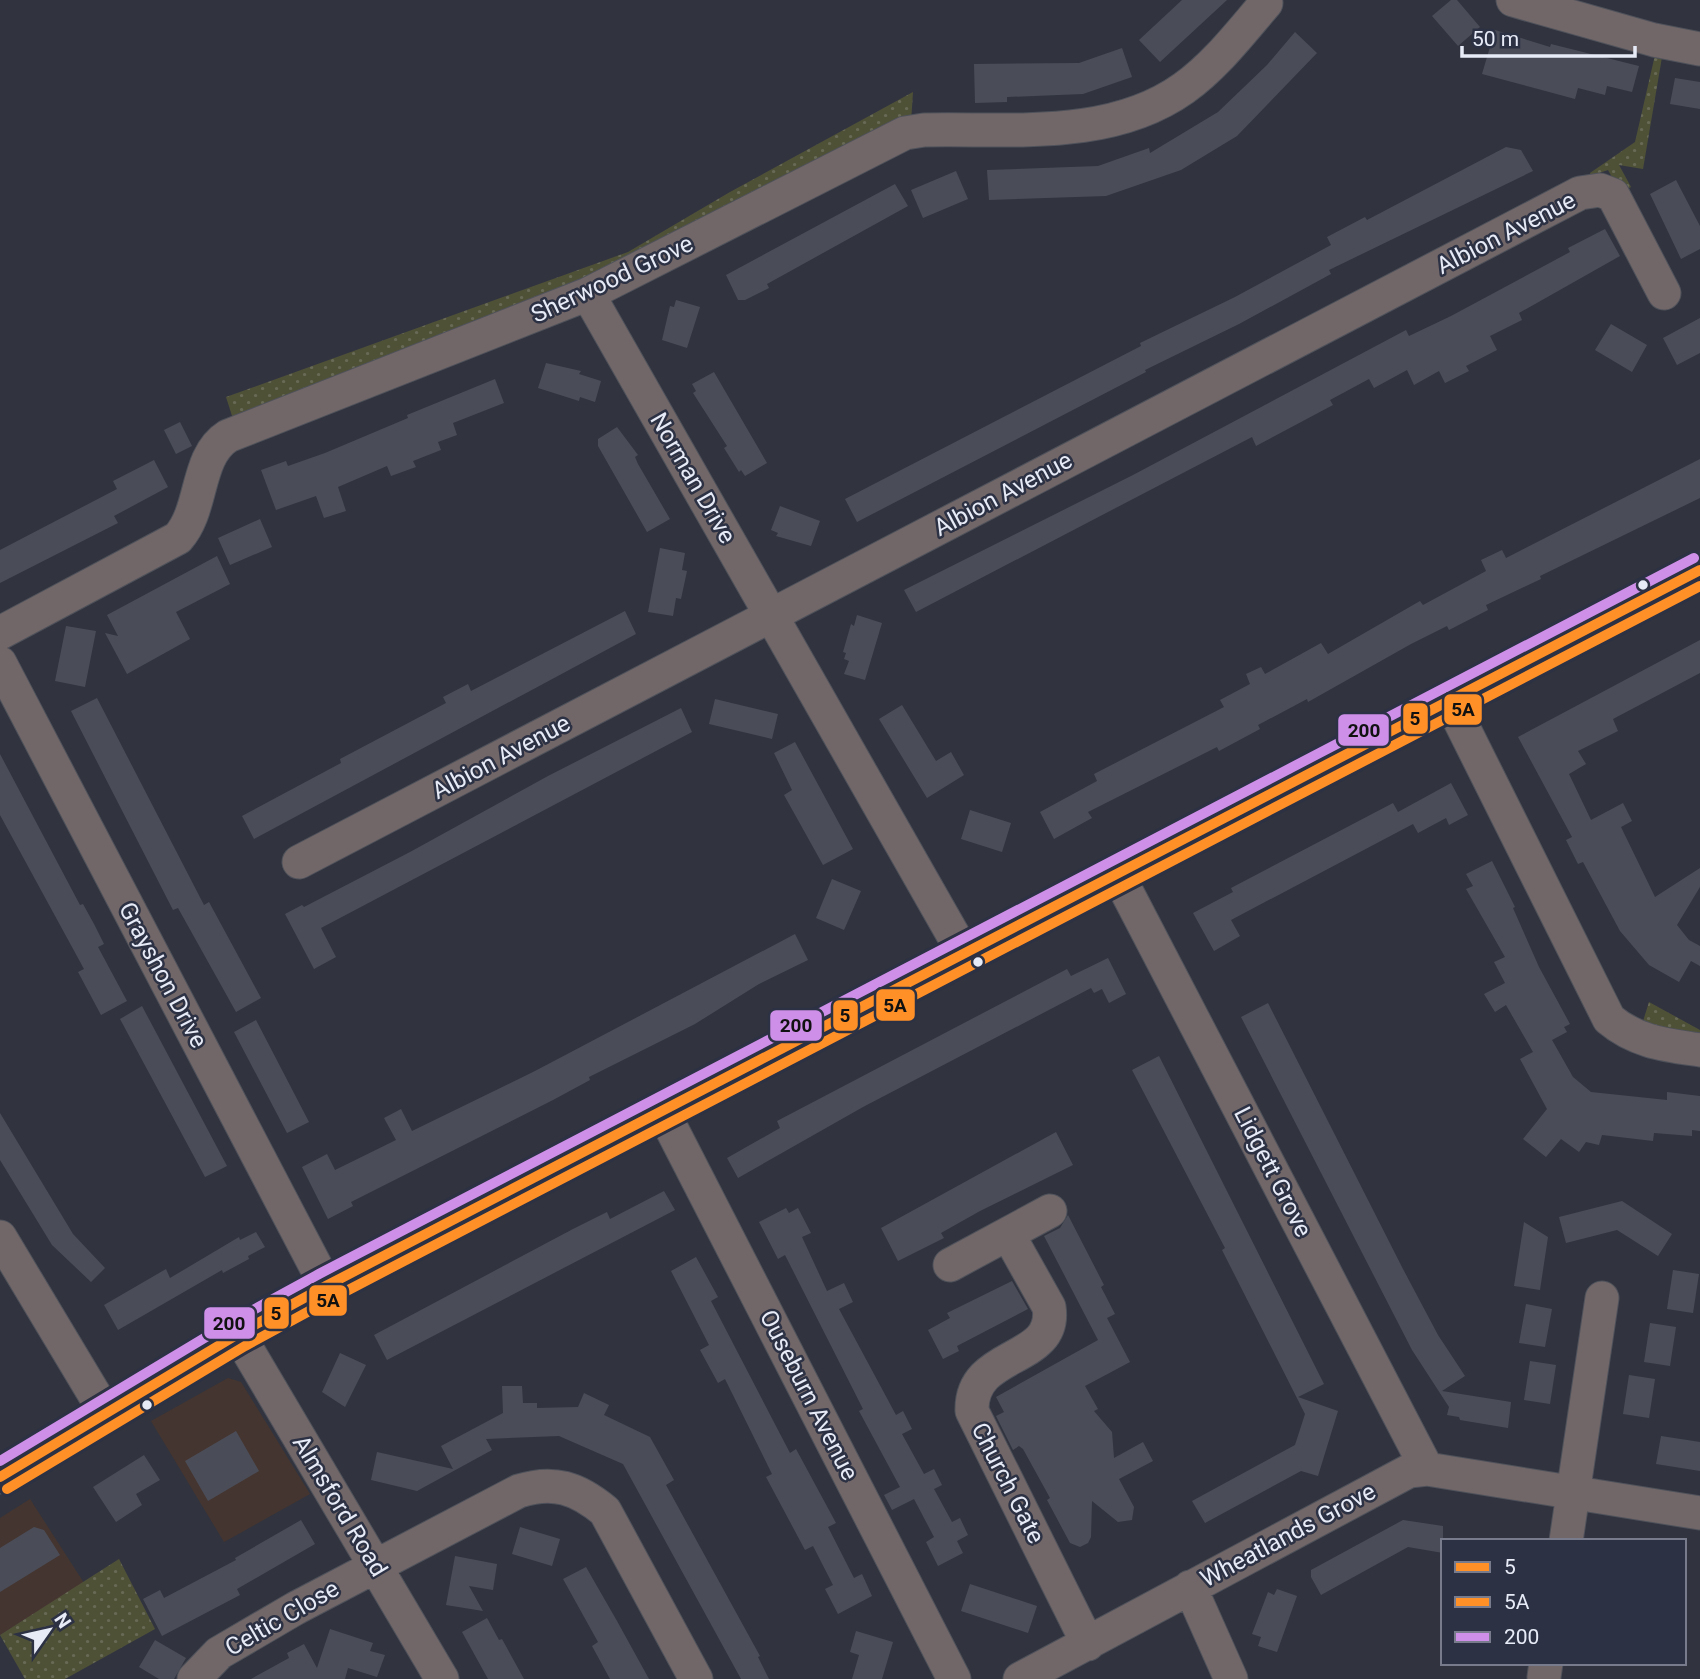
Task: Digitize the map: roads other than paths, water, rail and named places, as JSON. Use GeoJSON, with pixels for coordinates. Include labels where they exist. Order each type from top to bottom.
{"type":"FeatureCollection","features":[{"type":"Feature","properties":{"kind":"street"},"geometry":{"type":"LineString","coordinates":[[1519,1],[1654,40],[1700,49]]}},
{"type":"Feature","properties":{"kind":"street","name":"Sherwood Grove"},"geometry":{"type":"LineString","coordinates":[[0,633],[178,538],[192,518],[211,453],[228,436],[588,294],[905,133],[924,130],[1094,125],[1152,106],[1184,88],[1201,73],[1266,3]]}},
{"type":"Feature","properties":{"kind":"street","name":"Albion Avenue"},"geometry":{"type":"LineString","coordinates":[[299,863],[1580,193],[1601,190],[1613,195],[1664,293]]}},
{"type":"Feature","properties":{"kind":"street","name":"Norman Drive"},"geometry":{"type":"LineString","coordinates":[[588,294],[964,954]]}},
{"type":"Feature","properties":{"kind":"street"},"geometry":{"type":"LineString","coordinates":[[0,1477],[238,1334],[326,1286],[1700,570]]}},
{"type":"Feature","properties":{"kind":"street","name":"Grayshon Drive"},"geometry":{"type":"LineString","coordinates":[[0,663],[326,1286]]}},
{"type":"Feature","properties":{"kind":"street"},"geometry":{"type":"LineString","coordinates":[[1450,701],[1609,1019],[1625,1033],[1644,1040],[1700,1050]]}},
{"type":"Feature","properties":{"kind":"street","name":"Lidgett Grove"},"geometry":{"type":"LineString","coordinates":[[1118,875],[1427,1469]]}},
{"type":"Feature","properties":{"kind":"street","name":"Ouseburn Avenue"},"geometry":{"type":"LineString","coordinates":[[663,1112],[954,1679]]}},
{"type":"Feature","properties":{"kind":"street"},"geometry":{"type":"LineString","coordinates":[[950,1265],[1050,1210]]}},
{"type":"Feature","properties":{"kind":"street","name":"Church Gate"},"geometry":{"type":"LineString","coordinates":[[1008,1234],[1049,1307],[1051,1319],[1041,1340],[991,1368],[980,1380],[972,1400],[972,1411],[1088,1644]]}},
{"type":"Feature","properties":{"kind":"street"},"geometry":{"type":"LineString","coordinates":[[0,1237],[105,1412]]}},
{"type":"Feature","properties":{"kind":"street"},"geometry":{"type":"LineString","coordinates":[[1566,1539],[1602,1298]]}},
{"type":"Feature","properties":{"kind":"street","name":"Almsford Road"},"geometry":{"type":"LineString","coordinates":[[238,1334],[442,1679]]}},
{"type":"Feature","properties":{"kind":"street","name":"Wheatlands Grove"},"geometry":{"type":"LineString","coordinates":[[1020,1679],[1396,1476],[1427,1469],[1700,1513]]}},
{"type":"Feature","properties":{"kind":"street","name":"Celtic Close"},"geometry":{"type":"LineString","coordinates":[[194,1679],[219,1653],[376,1565],[519,1491],[554,1484],[572,1489],[590,1499],[611,1521],[696,1679]]}},
{"type":"Feature","properties":{"kind":"street"},"geometry":{"type":"LineString","coordinates":[[1190,1587],[1231,1679]]}}]}
